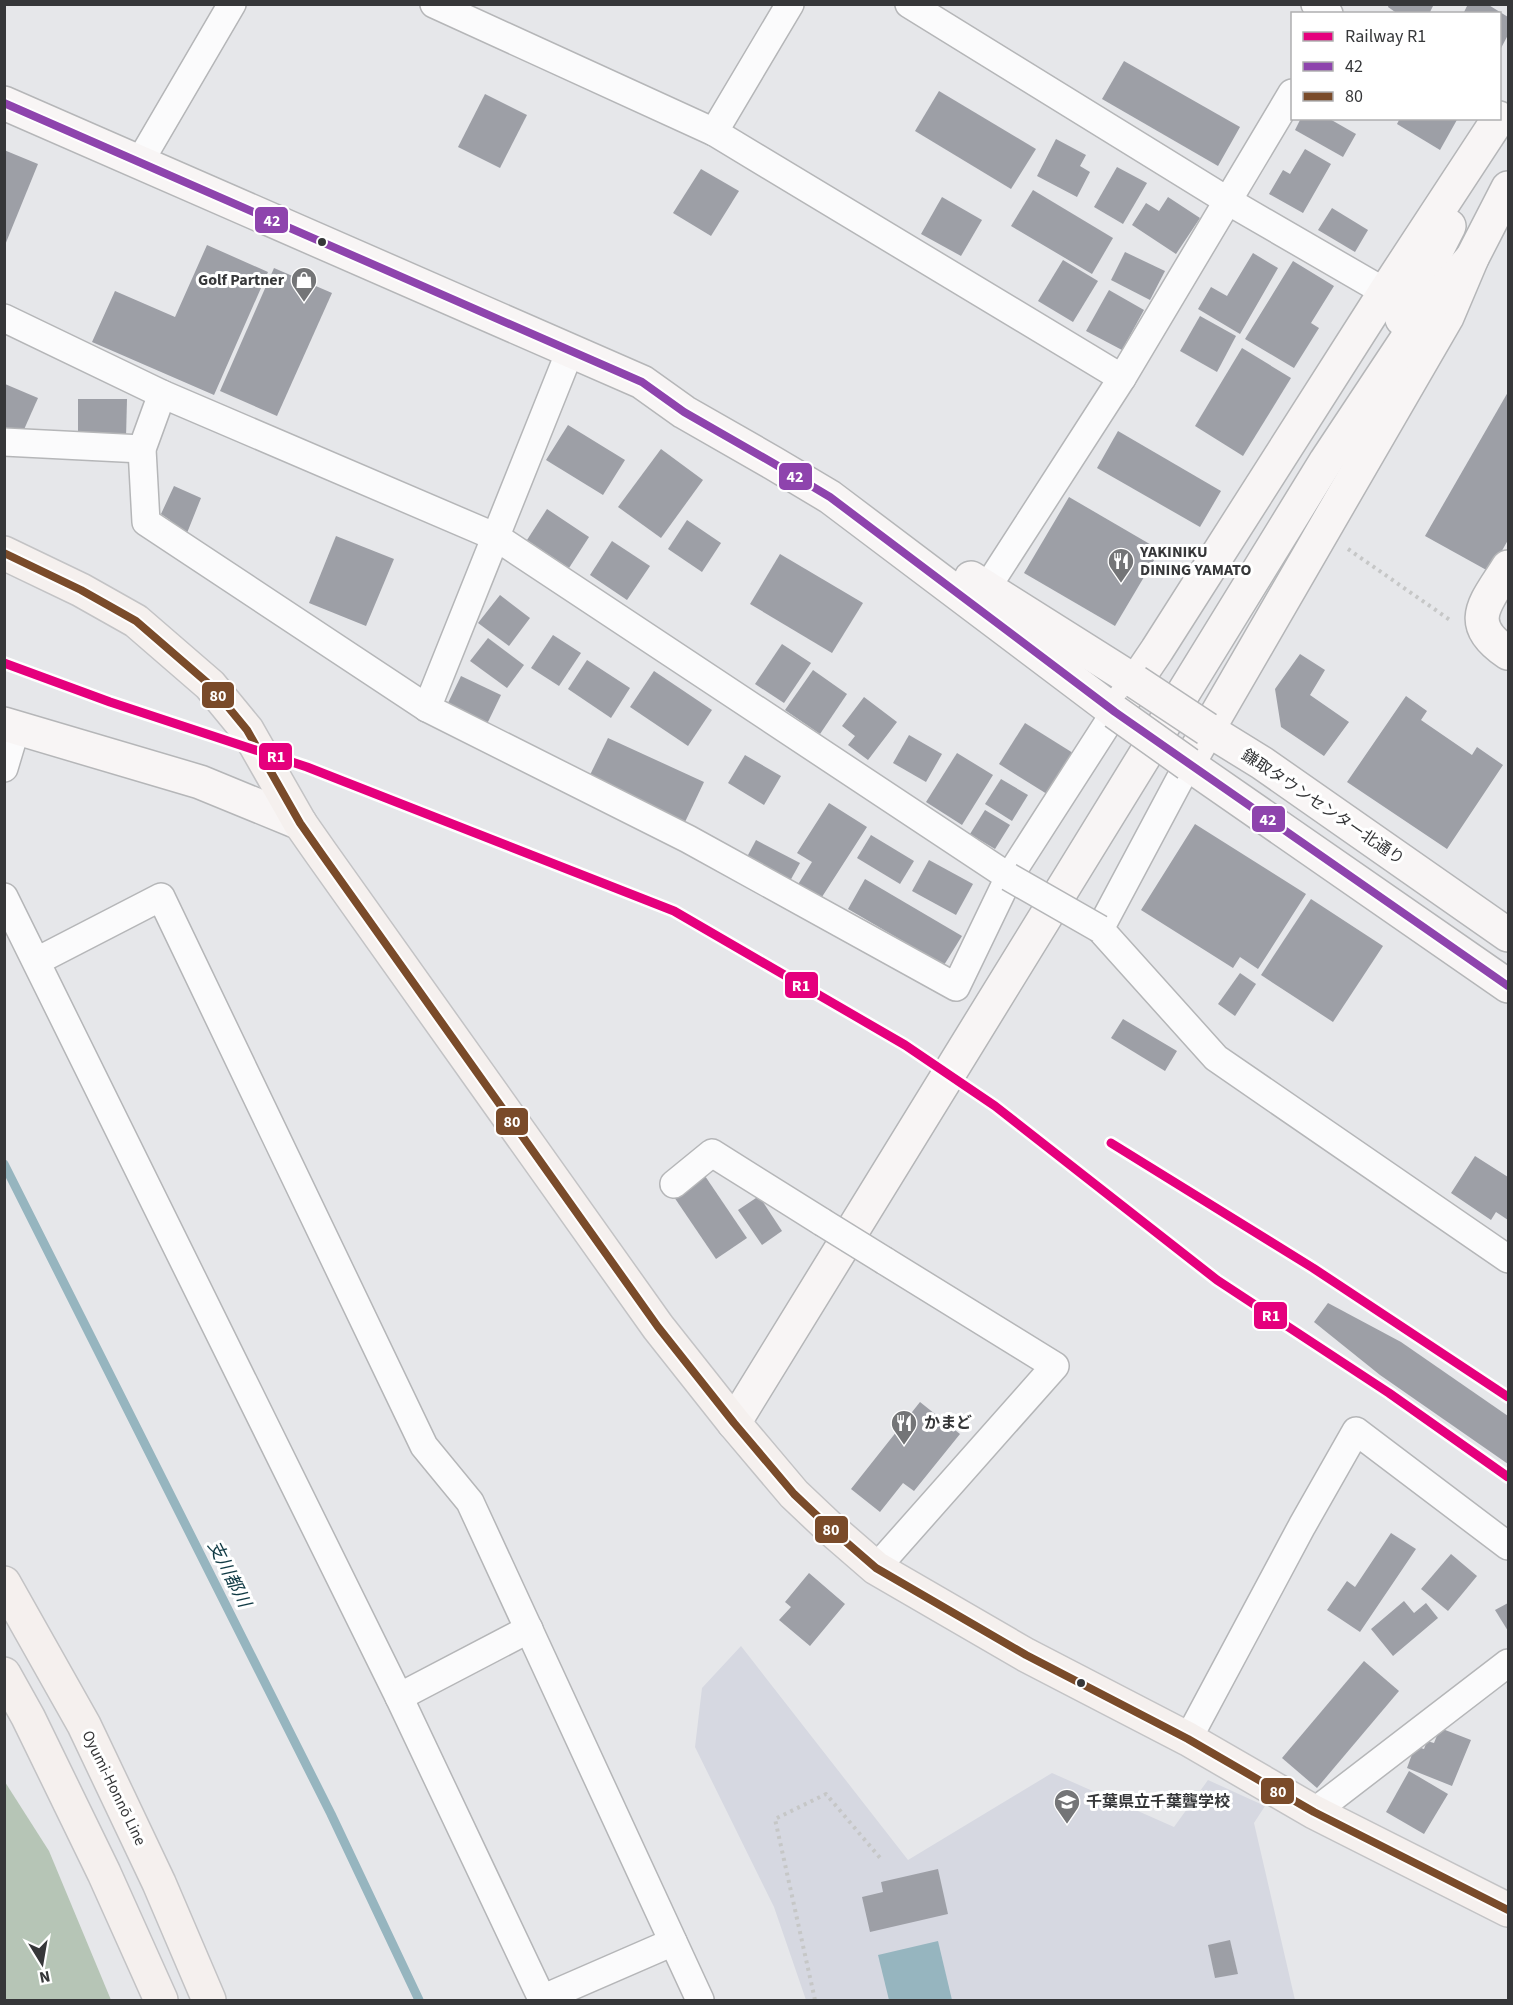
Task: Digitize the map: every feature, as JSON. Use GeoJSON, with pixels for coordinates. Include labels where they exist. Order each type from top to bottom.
{"type":"FeatureCollection","features":[{"type":"Feature","properties":{"kind":"main road"},"geometry":{"type":"LineString","coordinates":[[4,553],[81,590],[136,621],[210,685],[248,730],[300,823],[658,1327],[734,1423],[795,1494],[876,1568],[1026,1655],[1188,1739],[1314,1812],[1509,1910]]}},
{"type":"Feature","properties":{"kind":"main road","name":"Oyumi-Honnō Line"},"geometry":{"type":"LineString","coordinates":[[4,1583],[84,1725],[159,1883],[209,2001]]}},
{"type":"Feature","properties":{"kind":"main road"},"geometry":{"type":"LineString","coordinates":[[4,1674],[28,1717],[104,1873],[161,2001]]}},
{"type":"Feature","properties":{"kind":"street"},"geometry":{"type":"LineString","coordinates":[[434,4],[714,132],[1122,378]]}},
{"type":"Feature","properties":{"kind":"street"},"geometry":{"type":"LineString","coordinates":[[714,132],[790,4]]}},
{"type":"Feature","properties":{"kind":"street"},"geometry":{"type":"LineString","coordinates":[[909,4],[1228,201],[1385,292]]}},
{"type":"Feature","properties":{"kind":"street"},"geometry":{"type":"LineString","coordinates":[[139,163],[229,6]]}},
{"type":"Feature","properties":{"kind":"street"},"geometry":{"type":"LineString","coordinates":[[986,589],[1122,378],[1291,96]]}},
{"type":"Feature","properties":{"kind":"street"},"geometry":{"type":"LineString","coordinates":[[4,103],[642,382],[684,412],[830,497],[1115,712],[1509,986]]}},
{"type":"Feature","properties":{"kind":"street"},"geometry":{"type":"LineString","coordinates":[[162,394],[142,449],[146,522],[427,708],[688,840],[956,987],[1009,877],[1498,120]]}},
{"type":"Feature","properties":{"kind":"street"},"geometry":{"type":"LineString","coordinates":[[1326,461],[1435,256],[1499,120]]}},
{"type":"Feature","properties":{"kind":"street"},"geometry":{"type":"LineString","coordinates":[[1100,929],[1207,729],[1381,435],[1447,317],[1472,258],[1509,188]]}},
{"type":"Feature","properties":{"kind":"street"},"geometry":{"type":"LineString","coordinates":[[734,1423],[1326,461],[1426,310],[1472,258]]}},
{"type":"Feature","properties":{"kind":"street"},"geometry":{"type":"LineString","coordinates":[[4,318],[162,394],[496,537],[1009,877],[1100,929],[1216,1058],[1509,1259]]}},
{"type":"Feature","properties":{"kind":"street"},"geometry":{"type":"LineString","coordinates":[[427,708],[570,351]]}},
{"type":"Feature","properties":{"kind":"street","name":"鎌取タウンセンター北通り"},"geometry":{"type":"LineString","coordinates":[[642,382],[694,399],[808,460],[862,496],[986,589],[1262,763],[1509,935]]}},
{"type":"Feature","properties":{"kind":"street"},"geometry":{"type":"LineString","coordinates":[[4,442],[142,449]]}},
{"type":"Feature","properties":{"kind":"street"},"geometry":{"type":"LineString","coordinates":[[1498,644],[1482,622],[1484,607],[1509,567]]}},
{"type":"Feature","properties":{"kind":"street"},"geometry":{"type":"LineString","coordinates":[[4,768],[10,726],[200,782],[300,823]]}},
{"type":"Feature","properties":{"kind":"street"},"geometry":{"type":"LineString","coordinates":[[4,897],[399,1697],[542,1998],[673,1942]]}},
{"type":"Feature","properties":{"kind":"street"},"geometry":{"type":"LineString","coordinates":[[37,962],[161,897],[424,1446],[470,1502],[700,2001]]}},
{"type":"Feature","properties":{"kind":"street"},"geometry":{"type":"LineString","coordinates":[[674,1184],[712,1153],[1055,1366],[876,1568]]}},
{"type":"Feature","properties":{"kind":"street"},"geometry":{"type":"LineString","coordinates":[[1188,1739],[1302,1526],[1356,1431],[1509,1546]]}},
{"type":"Feature","properties":{"kind":"street"},"geometry":{"type":"LineString","coordinates":[[399,1697],[529,1629]]}},
{"type":"Feature","properties":{"kind":"street"},"geometry":{"type":"LineString","coordinates":[[1314,1812],[1509,1663]]}},
{"type":"Feature","properties":{"kind":"path"},"geometry":{"type":"LineString","coordinates":[[1345,548],[1463,629],[1498,644]]}},
{"type":"Feature","properties":{"kind":"path"},"geometry":{"type":"LineString","coordinates":[[815,2001],[775,1819],[826,1794],[881,1859]]}},
{"type":"Feature","properties":{"kind":"shaded area","name":"千葉県立千葉聾学校"},"geometry":{"type":"Polygon","coordinates":[[[741,1646],[908,1860],[1052,1773],[1174,1827],[1208,1780],[1265,1806],[1254,1823],[1295,2000],[806,2000],[774,1907],[695,1747],[702,1688],[741,1646]]]}},
{"type":"Feature","properties":{"kind":"green space"},"geometry":{"type":"Polygon","coordinates":[[[5,1782],[49,1851],[111,2000],[5,2000],[5,1782]]]}},
{"type":"Feature","properties":{"kind":"water"},"geometry":{"type":"Polygon","coordinates":[[[938,1941],[952,2000],[889,2000],[878,1955],[938,1941]]]}},
{"type":"Feature","properties":{"kind":"building"},"geometry":{"type":"Polygon","coordinates":[[[1389,4],[1434,4],[1430,12],[1395,12],[1388,7],[1389,4]]]}},
{"type":"Feature","properties":{"kind":"building"},"geometry":{"type":"Polygon","coordinates":[[[1468,4],[1487,4],[1500,12],[1464,12],[1468,4]]]}},
{"type":"Feature","properties":{"kind":"building"},"geometry":{"type":"Polygon","coordinates":[[[1501,13],[1508,17],[1508,35],[1501,48],[1501,13]]]}},
{"type":"Feature","properties":{"kind":"building"},"geometry":{"type":"Polygon","coordinates":[[[1124,61],[1240,127],[1218,166],[1102,99],[1124,61]]]}},
{"type":"Feature","properties":{"kind":"building"},"geometry":{"type":"Polygon","coordinates":[[[939,91],[1036,149],[1011,189],[915,131],[939,91]]]}},
{"type":"Feature","properties":{"kind":"building"},"geometry":{"type":"Polygon","coordinates":[[[485,94],[527,115],[500,168],[458,147],[485,94]]]}},
{"type":"Feature","properties":{"kind":"building"},"geometry":{"type":"Polygon","coordinates":[[[1300,120],[1332,120],[1356,134],[1343,157],[1295,130],[1300,120]]]}},
{"type":"Feature","properties":{"kind":"building"},"geometry":{"type":"Polygon","coordinates":[[[1399,120],[1457,120],[1440,150],[1397,124],[1399,120]]]}},
{"type":"Feature","properties":{"kind":"building"},"geometry":{"type":"Polygon","coordinates":[[[1056,139],[1086,155],[1080,166],[1090,172],[1077,197],[1037,176],[1056,139]]]}},
{"type":"Feature","properties":{"kind":"building"},"geometry":{"type":"Polygon","coordinates":[[[1305,149],[1331,164],[1303,213],[1269,194],[1283,170],[1290,174],[1305,149]]]}},
{"type":"Feature","properties":{"kind":"building"},"geometry":{"type":"Polygon","coordinates":[[[4,150],[38,164],[5,245],[4,245],[4,150]]]}},
{"type":"Feature","properties":{"kind":"building"},"geometry":{"type":"Polygon","coordinates":[[[1117,167],[1147,183],[1123,224],[1094,207],[1117,167]]]}},
{"type":"Feature","properties":{"kind":"building"},"geometry":{"type":"Polygon","coordinates":[[[701,169],[739,191],[711,236],[673,213],[701,169]]]}},
{"type":"Feature","properties":{"kind":"building"},"geometry":{"type":"Polygon","coordinates":[[[1033,190],[1113,238],[1092,274],[1011,226],[1033,190]]]}},
{"type":"Feature","properties":{"kind":"building"},"geometry":{"type":"Polygon","coordinates":[[[942,197],[982,220],[961,256],[921,234],[942,197]]]}},
{"type":"Feature","properties":{"kind":"building"},"geometry":{"type":"Polygon","coordinates":[[[1168,197],[1200,218],[1176,254],[1132,225],[1146,203],[1159,211],[1168,197]]]}},
{"type":"Feature","properties":{"kind":"building"},"geometry":{"type":"Polygon","coordinates":[[[1332,208],[1368,230],[1355,252],[1318,230],[1332,208]]]}},
{"type":"Feature","properties":{"kind":"building"},"geometry":{"type":"Polygon","coordinates":[[[207,245],[268,272],[214,395],[92,342],[115,291],[175,317],[207,245]]]}},
{"type":"Feature","properties":{"kind":"building"},"geometry":{"type":"Polygon","coordinates":[[[1125,252],[1165,271],[1150,300],[1111,280],[1125,252]]]}},
{"type":"Feature","properties":{"kind":"building"},"geometry":{"type":"Polygon","coordinates":[[[1253,253],[1278,268],[1240,334],[1198,309],[1211,287],[1227,296],[1253,253]]]}},
{"type":"Feature","properties":{"kind":"building"},"geometry":{"type":"Polygon","coordinates":[[[1063,260],[1098,281],[1073,322],[1038,301],[1063,260]]]}},
{"type":"Feature","properties":{"kind":"building"},"geometry":{"type":"Polygon","coordinates":[[[1293,261],[1334,286],[1311,323],[1319,328],[1294,368],[1245,339],[1293,261]]]}},
{"type":"Feature","properties":{"kind":"building"},"geometry":{"type":"Polygon","coordinates":[[[274,268],[332,293],[277,416],[220,391],[274,268]]]}},
{"type":"Feature","properties":{"kind":"building"},"geometry":{"type":"Polygon","coordinates":[[[1109,290],[1144,310],[1122,350],[1086,331],[1109,290]]]}},
{"type":"Feature","properties":{"kind":"building"},"geometry":{"type":"Polygon","coordinates":[[[1200,316],[1236,336],[1217,372],[1180,351],[1200,316]]]}},
{"type":"Feature","properties":{"kind":"building"},"geometry":{"type":"Polygon","coordinates":[[[1242,348],[1291,378],[1243,456],[1195,426],[1242,348]]]}},
{"type":"Feature","properties":{"kind":"building"},"geometry":{"type":"Polygon","coordinates":[[[5,384],[38,398],[22,434],[5,427],[5,384]]]}},
{"type":"Feature","properties":{"kind":"building"},"geometry":{"type":"Polygon","coordinates":[[[1508,392],[1508,540],[1490,572],[1425,536],[1508,392]]]}},
{"type":"Feature","properties":{"kind":"building"},"geometry":{"type":"Polygon","coordinates":[[[78,399],[127,399],[126,438],[78,438],[78,399]]]}},
{"type":"Feature","properties":{"kind":"building"},"geometry":{"type":"Polygon","coordinates":[[[568,425],[625,460],[603,495],[546,460],[568,425]]]}},
{"type":"Feature","properties":{"kind":"building"},"geometry":{"type":"Polygon","coordinates":[[[1118,431],[1221,491],[1200,527],[1097,468],[1118,431]]]}},
{"type":"Feature","properties":{"kind":"building"},"geometry":{"type":"Polygon","coordinates":[[[661,449],[703,480],[661,538],[618,507],[661,449]]]}},
{"type":"Feature","properties":{"kind":"building"},"geometry":{"type":"Polygon","coordinates":[[[174,486],[201,498],[187,533],[170,524],[170,520],[161,514],[174,486]]]}},
{"type":"Feature","properties":{"kind":"building"},"geometry":{"type":"Polygon","coordinates":[[[1069,497],[1160,550],[1115,626],[1024,573],[1069,497]]]}},
{"type":"Feature","properties":{"kind":"building"},"geometry":{"type":"Polygon","coordinates":[[[547,509],[589,537],[569,568],[527,540],[547,509]]]}},
{"type":"Feature","properties":{"kind":"building"},"geometry":{"type":"Polygon","coordinates":[[[687,520],[721,543],[702,572],[668,549],[687,520]]]}},
{"type":"Feature","properties":{"kind":"building"},"geometry":{"type":"Polygon","coordinates":[[[336,536],[394,559],[366,626],[309,603],[336,536]]]}},
{"type":"Feature","properties":{"kind":"building"},"geometry":{"type":"Polygon","coordinates":[[[612,541],[650,566],[627,600],[590,575],[612,541]]]}},
{"type":"Feature","properties":{"kind":"building"},"geometry":{"type":"Polygon","coordinates":[[[780,554],[863,603],[832,653],[750,604],[780,554]]]}},
{"type":"Feature","properties":{"kind":"building"},"geometry":{"type":"Polygon","coordinates":[[[500,595],[530,618],[509,646],[478,623],[500,595]]]}},
{"type":"Feature","properties":{"kind":"building"},"geometry":{"type":"Polygon","coordinates":[[[553,635],[581,653],[559,686],[531,668],[553,635]]]}},
{"type":"Feature","properties":{"kind":"building"},"geometry":{"type":"Polygon","coordinates":[[[488,638],[524,665],[507,688],[470,661],[488,638]]]}},
{"type":"Feature","properties":{"kind":"building"},"geometry":{"type":"Polygon","coordinates":[[[782,644],[811,663],[784,703],[755,684],[782,644]]]}},
{"type":"Feature","properties":{"kind":"building"},"geometry":{"type":"Polygon","coordinates":[[[1300,654],[1325,670],[1310,695],[1349,722],[1324,756],[1281,727],[1275,689],[1300,654]]]}},
{"type":"Feature","properties":{"kind":"building"},"geometry":{"type":"Polygon","coordinates":[[[587,660],[630,688],[611,718],[568,689],[587,660]]]}},
{"type":"Feature","properties":{"kind":"building"},"geometry":{"type":"Polygon","coordinates":[[[813,670],[847,694],[820,734],[785,710],[813,670]]]}},
{"type":"Feature","properties":{"kind":"building"},"geometry":{"type":"Polygon","coordinates":[[[654,671],[712,710],[688,746],[630,707],[654,671]]]}},
{"type":"Feature","properties":{"kind":"building"},"geometry":{"type":"Polygon","coordinates":[[[461,676],[501,695],[487,724],[447,705],[461,676]]]}},
{"type":"Feature","properties":{"kind":"building"},"geometry":{"type":"Polygon","coordinates":[[[1406,696],[1427,711],[1421,720],[1472,755],[1477,747],[1503,765],[1447,849],[1347,782],[1406,696]]]}},
{"type":"Feature","properties":{"kind":"building"},"geometry":{"type":"Polygon","coordinates":[[[864,697],[897,722],[868,760],[848,745],[855,736],[842,726],[864,697]]]}},
{"type":"Feature","properties":{"kind":"building"},"geometry":{"type":"Polygon","coordinates":[[[1025,723],[1073,753],[1047,794],[999,764],[1025,723]]]}},
{"type":"Feature","properties":{"kind":"building"},"geometry":{"type":"Polygon","coordinates":[[[909,735],[942,754],[926,782],[893,763],[909,735]]]}},
{"type":"Feature","properties":{"kind":"building"},"geometry":{"type":"Polygon","coordinates":[[[608,738],[704,782],[685,822],[589,777],[608,738]]]}},
{"type":"Feature","properties":{"kind":"building"},"geometry":{"type":"Polygon","coordinates":[[[957,753],[993,775],[962,825],[926,802],[957,753]]]}},
{"type":"Feature","properties":{"kind":"building"},"geometry":{"type":"Polygon","coordinates":[[[745,755],[781,776],[764,805],[728,783],[745,755]]]}},
{"type":"Feature","properties":{"kind":"building"},"geometry":{"type":"Polygon","coordinates":[[[1001,779],[1028,795],[1012,821],[985,804],[1001,779]]]}},
{"type":"Feature","properties":{"kind":"building"},"geometry":{"type":"Polygon","coordinates":[[[829,803],[867,827],[820,900],[797,886],[812,862],[797,853],[829,803]]]}},
{"type":"Feature","properties":{"kind":"building"},"geometry":{"type":"Polygon","coordinates":[[[985,810],[1010,825],[995,849],[970,834],[985,810]]]}},
{"type":"Feature","properties":{"kind":"building"},"geometry":{"type":"Polygon","coordinates":[[[1195,824],[1306,894],[1258,969],[1240,957],[1233,968],[1141,910],[1195,824]]]}},
{"type":"Feature","properties":{"kind":"building"},"geometry":{"type":"Polygon","coordinates":[[[871,835],[914,861],[900,884],[857,858],[871,835]]]}},
{"type":"Feature","properties":{"kind":"building"},"geometry":{"type":"Polygon","coordinates":[[[756,840],[800,863],[790,881],[747,857],[756,840]]]}},
{"type":"Feature","properties":{"kind":"building"},"geometry":{"type":"Polygon","coordinates":[[[929,860],[973,884],[956,915],[912,891],[929,860]]]}},
{"type":"Feature","properties":{"kind":"building"},"geometry":{"type":"Polygon","coordinates":[[[865,879],[962,936],[944,965],[848,909],[865,879]]]}},
{"type":"Feature","properties":{"kind":"building"},"geometry":{"type":"Polygon","coordinates":[[[1311,899],[1383,946],[1333,1022],[1261,975],[1311,899]]]}},
{"type":"Feature","properties":{"kind":"building"},"geometry":{"type":"Polygon","coordinates":[[[1240,973],[1256,984],[1235,1016],[1218,1004],[1240,973]]]}},
{"type":"Feature","properties":{"kind":"building"},"geometry":{"type":"Polygon","coordinates":[[[1123,1019],[1177,1051],[1165,1071],[1111,1038],[1123,1019]]]}},
{"type":"Feature","properties":{"kind":"building"},"geometry":{"type":"Polygon","coordinates":[[[1475,1156],[1508,1177],[1508,1220],[1496,1212],[1491,1220],[1451,1193],[1475,1156]]]}},
{"type":"Feature","properties":{"kind":"building"},"geometry":{"type":"Polygon","coordinates":[[[703,1173],[747,1238],[716,1259],[672,1194],[703,1173]]]}},
{"type":"Feature","properties":{"kind":"building"},"geometry":{"type":"Polygon","coordinates":[[[759,1196],[782,1231],[762,1245],[738,1210],[759,1196]]]}},
{"type":"Feature","properties":{"kind":"building"},"geometry":{"type":"Polygon","coordinates":[[[1328,1303],[1401,1342],[1508,1416],[1508,1464],[1380,1375],[1314,1322],[1328,1303]]]}},
{"type":"Feature","properties":{"kind":"building"},"geometry":{"type":"Polygon","coordinates":[[[920,1402],[960,1434],[914,1491],[903,1483],[880,1512],[851,1489],[920,1402]]]}},
{"type":"Feature","properties":{"kind":"building"},"geometry":{"type":"Polygon","coordinates":[[[1391,1533],[1416,1549],[1360,1632],[1327,1610],[1347,1581],[1355,1587],[1391,1533]]]}},
{"type":"Feature","properties":{"kind":"building"},"geometry":{"type":"Polygon","coordinates":[[[1451,1554],[1477,1576],[1448,1611],[1421,1589],[1451,1554]]]}},
{"type":"Feature","properties":{"kind":"building"},"geometry":{"type":"Polygon","coordinates":[[[809,1573],[845,1604],[810,1646],[779,1620],[791,1607],[785,1602],[809,1573]]]}},
{"type":"Feature","properties":{"kind":"building"},"geometry":{"type":"Polygon","coordinates":[[[1404,1601],[1414,1613],[1426,1603],[1438,1618],[1393,1656],[1371,1629],[1404,1601]]]}},
{"type":"Feature","properties":{"kind":"building"},"geometry":{"type":"Polygon","coordinates":[[[1508,1603],[1508,1631],[1495,1610],[1508,1603]]]}},
{"type":"Feature","properties":{"kind":"building"},"geometry":{"type":"Polygon","coordinates":[[[1364,1661],[1399,1691],[1317,1788],[1282,1758],[1364,1661]]]}},
{"type":"Feature","properties":{"kind":"building"},"geometry":{"type":"Polygon","coordinates":[[[1440,1728],[1471,1740],[1452,1786],[1407,1768],[1415,1746],[1424,1749],[1427,1741],[1434,1743],[1440,1728]]]}},
{"type":"Feature","properties":{"kind":"building"},"geometry":{"type":"Polygon","coordinates":[[[1409,1771],[1448,1794],[1424,1834],[1386,1812],[1409,1771]]]}},
{"type":"Feature","properties":{"kind":"building"},"geometry":{"type":"Polygon","coordinates":[[[938,1869],[948,1914],[870,1932],[862,1897],[883,1892],[881,1882],[938,1869]]]}},
{"type":"Feature","properties":{"kind":"building"},"geometry":{"type":"Polygon","coordinates":[[[1230,1940],[1238,1974],[1215,1978],[1208,1945],[1230,1940]]]}},
{"type":"Feature","properties":{"kind":"waterway","name":"支川都川"},"geometry":{"type":"LineString","coordinates":[[4,1164],[331,1814],[419,2000]]}},
{"type":"Feature","properties":{"kind":"rail line","name":"R1"},"geometry":{"type":"LineString","coordinates":[[4,663],[110,702],[307,767],[674,911],[905,1045],[995,1106],[1217,1280],[1389,1393],[1508,1477]]}},
{"type":"Feature","properties":{"kind":"rail line","name":"R1"},"geometry":{"type":"LineString","coordinates":[[1111,1143],[1313,1268],[1508,1397]]}},
{"type":"Feature","properties":{"kind":"transit line","name":"42"},"geometry":{"type":"LineString","coordinates":[[4,103],[642,382],[684,412],[830,497],[1115,712],[1508,986]]}},
{"type":"Feature","properties":{"kind":"transit line","name":"80"},"geometry":{"type":"LineString","coordinates":[[4,553],[81,590],[136,621],[210,685],[247,730],[300,823],[658,1327],[794,1494],[831,1529],[876,1568],[1026,1655],[1188,1739],[1314,1812],[1508,1910]]}},
{"type":"Feature","properties":{"kind":"place","name":"Golf Partner"},"geometry":{"type":"Point","coordinates":[304,303]}},
{"type":"Feature","properties":{"kind":"place","name":"YAKINIKU DINING YAMATO"},"geometry":{"type":"Point","coordinates":[1121,584]}},
{"type":"Feature","properties":{"kind":"place","name":"かまど"},"geometry":{"type":"Point","coordinates":[904,1446]}},
{"type":"Feature","properties":{"kind":"place","name":"千葉県立千葉聾学校"},"geometry":{"type":"Point","coordinates":[1067,1825]}}]}
